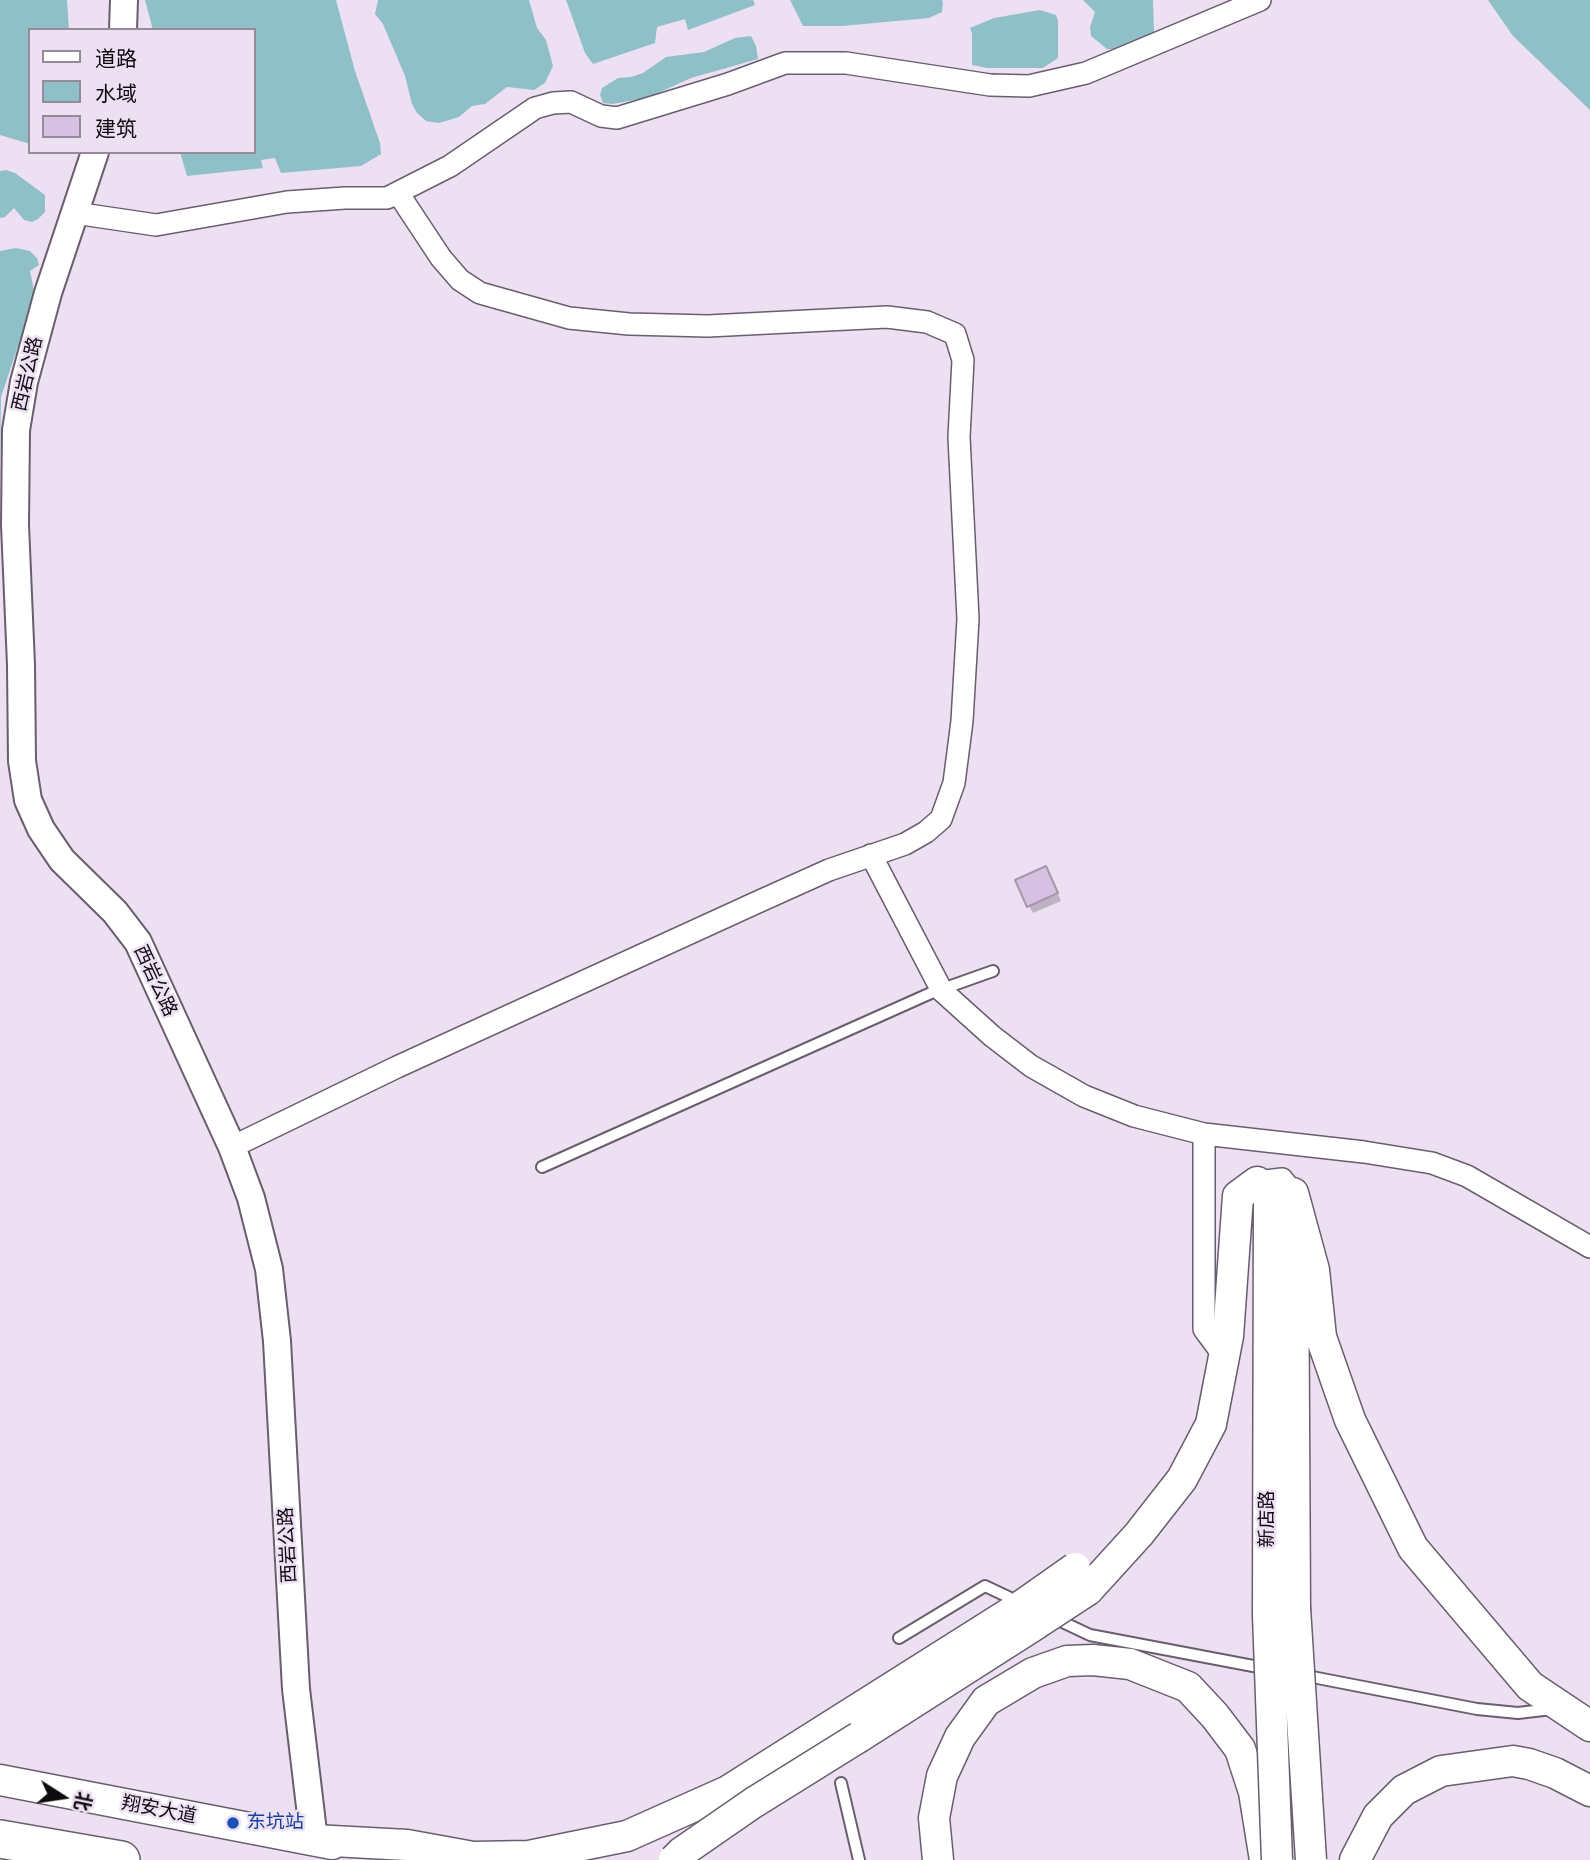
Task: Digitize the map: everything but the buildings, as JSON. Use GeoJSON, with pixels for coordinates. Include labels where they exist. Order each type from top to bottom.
{"type":"FeatureCollection","features":[{"type":"Feature","properties":{"kind":"highway"},"geometry":{"type":"LineString","coordinates":[[0,1839],[121,1860]]}},
{"type":"Feature","properties":{"kind":"main road"},"geometry":{"type":"LineString","coordinates":[[674,1860],[681,1852],[753,1803],[859,1737],[1082,1579],[1139,1534],[1181,1479],[1211,1424],[1227,1336],[1238,1196],[1257,1182]]}},
{"type":"Feature","properties":{"kind":"main road","name":"新店路"},"geometry":{"type":"LineString","coordinates":[[1257,1182],[1269,1194],[1281,1612],[1311,1860]]}},
{"type":"Feature","properties":{"kind":"main road"},"geometry":{"type":"LineString","coordinates":[[1293,1193],[1314,1270],[1321,1337],[1350,1420],[1413,1548],[1530,1686],[1590,1751]]}},
{"type":"Feature","properties":{"kind":"main road","name":"新店路"},"geometry":{"type":"LineString","coordinates":[[1277,1860],[1293,1193]]}},
{"type":"Feature","properties":{"kind":"main road"},"geometry":{"type":"LineString","coordinates":[[314,1840],[407,1845],[473,1857],[529,1856],[627,1836],[728,1791],[1028,1615]]}},
{"type":"Feature","properties":{"kind":"main road"},"geometry":{"type":"LineString","coordinates":[[938,1860],[934,1818],[942,1776],[960,1737],[986,1701],[1033,1673],[1067,1661],[1093,1660],[1130,1664],[1188,1687],[1215,1716],[1240,1749],[1254,1792],[1265,1860]]}},
{"type":"Feature","properties":{"kind":"main road"},"geometry":{"type":"LineString","coordinates":[[1530,1686],[1590,1726]]}},
{"type":"Feature","properties":{"kind":"main road"},"geometry":{"type":"LineString","coordinates":[[1355,1860],[1378,1815],[1404,1790],[1441,1771],[1513,1761],[1565,1777],[1590,1791]]}},
{"type":"Feature","properties":{"kind":"main road","name":"翔安大道"},"geometry":{"type":"LineString","coordinates":[[0,1780],[314,1840],[400,1860]]}},
{"type":"Feature","properties":{"kind":"street"},"geometry":{"type":"LineString","coordinates":[[123,28],[124,0]]}},
{"type":"Feature","properties":{"kind":"street"},"geometry":{"type":"LineString","coordinates":[[75,213],[156,225],[287,202],[387,198],[450,166],[535,108],[571,102],[601,116],[617,118],[728,84],[785,63],[846,62],[990,85],[1029,86],[1086,73],[1260,0]]}},
{"type":"Feature","properties":{"kind":"street","name":"西岩公路"},"geometry":{"type":"LineString","coordinates":[[94,154],[48,293],[23,382],[16,430],[15,525],[22,761],[28,800],[41,829],[62,860],[115,912],[138,942],[232,1147],[251,1198],[269,1269],[276,1340],[296,1689],[314,1840]]}},
{"type":"Feature","properties":{"kind":"street"},"geometry":{"type":"LineString","coordinates":[[232,1147],[397,1067],[760,901],[829,870],[905,844],[926,832],[941,819],[954,783],[962,721],[968,619],[959,449],[963,360],[955,334],[927,322],[887,317],[708,326],[629,324],[569,318],[480,293],[460,280],[441,258],[398,193]]}},
{"type":"Feature","properties":{"kind":"street"},"geometry":{"type":"LineString","coordinates":[[871,855],[942,991],[992,1036],[1031,1066],[1084,1096],[1134,1116],[1204,1134],[1364,1152],[1432,1163],[1467,1176],[1590,1247]]}},
{"type":"Feature","properties":{"kind":"street"},"geometry":{"type":"LineString","coordinates":[[1204,1134],[1204,1329],[1224,1356]]}},
{"type":"Feature","properties":{"kind":"street"},"geometry":{"type":"LineString","coordinates":[[1257,1182],[1282,1179],[1293,1193]]}},
{"type":"Feature","properties":{"kind":"lane"},"geometry":{"type":"LineString","coordinates":[[542,1167],[931,993],[993,971]]}},
{"type":"Feature","properties":{"kind":"lane"},"geometry":{"type":"LineString","coordinates":[[899,1638],[985,1586],[1090,1635],[1277,1670]]}},
{"type":"Feature","properties":{"kind":"lane"},"geometry":{"type":"LineString","coordinates":[[1291,1673],[1478,1709],[1518,1713],[1552,1709]]}},
{"type":"Feature","properties":{"kind":"lane"},"geometry":{"type":"LineString","coordinates":[[841,1783],[859,1860]]}},
{"type":"Feature","properties":{"kind":"water"},"geometry":{"type":"Polygon","coordinates":[[[0,0],[67,0],[69,28],[28,28],[28,143],[0,135],[0,0]]]}},
{"type":"Feature","properties":{"kind":"water"},"geometry":{"type":"Polygon","coordinates":[[[145,0],[336,0],[355,71],[380,143],[381,154],[361,166],[281,173],[275,158],[261,160],[263,168],[187,176],[181,154],[256,154],[256,28],[152,28],[145,0]]]}},
{"type":"Feature","properties":{"kind":"water"},"geometry":{"type":"Polygon","coordinates":[[[378,0],[529,0],[537,28],[546,40],[553,66],[545,83],[534,90],[507,87],[485,104],[472,106],[459,117],[439,123],[426,121],[412,104],[405,76],[383,24],[375,14],[378,0]]]}},
{"type":"Feature","properties":{"kind":"water"},"geometry":{"type":"Polygon","coordinates":[[[566,0],[753,0],[755,5],[688,30],[685,19],[657,27],[655,43],[593,64],[585,53],[566,0]]]}},
{"type":"Feature","properties":{"kind":"water"},"geometry":{"type":"Polygon","coordinates":[[[790,0],[943,2],[942,12],[929,18],[842,26],[803,26],[790,0]]]}},
{"type":"Feature","properties":{"kind":"water"},"geometry":{"type":"Polygon","coordinates":[[[1083,0],[1153,0],[1154,33],[1116,50],[1107,49],[1091,36],[1090,27],[1095,12],[1083,0]]]}},
{"type":"Feature","properties":{"kind":"water"},"geometry":{"type":"Polygon","coordinates":[[[1488,0],[1590,0],[1590,110],[1513,36],[1488,0]]]}},
{"type":"Feature","properties":{"kind":"water"},"geometry":{"type":"Polygon","coordinates":[[[1040,10],[1056,15],[1058,58],[1043,68],[987,68],[972,65],[970,28],[994,18],[1040,10]]]}},
{"type":"Feature","properties":{"kind":"water"},"geometry":{"type":"Polygon","coordinates":[[[751,36],[758,59],[691,78],[647,98],[603,103],[600,95],[602,88],[618,78],[643,73],[666,57],[704,52],[735,38],[751,36]]]}},
{"type":"Feature","properties":{"kind":"water"},"geometry":{"type":"Polygon","coordinates":[[[0,171],[15,173],[45,195],[45,212],[38,219],[32,222],[24,220],[14,208],[0,218],[0,171]]]}},
{"type":"Feature","properties":{"kind":"water"},"geometry":{"type":"Polygon","coordinates":[[[16,248],[30,251],[37,258],[39,265],[30,271],[35,295],[1,397],[0,464],[0,251],[16,248]]]}},
{"type":"Feature","properties":{"kind":"place","name":"东坑站"},"geometry":{"type":"Point","coordinates":[233,1823]}}]}
